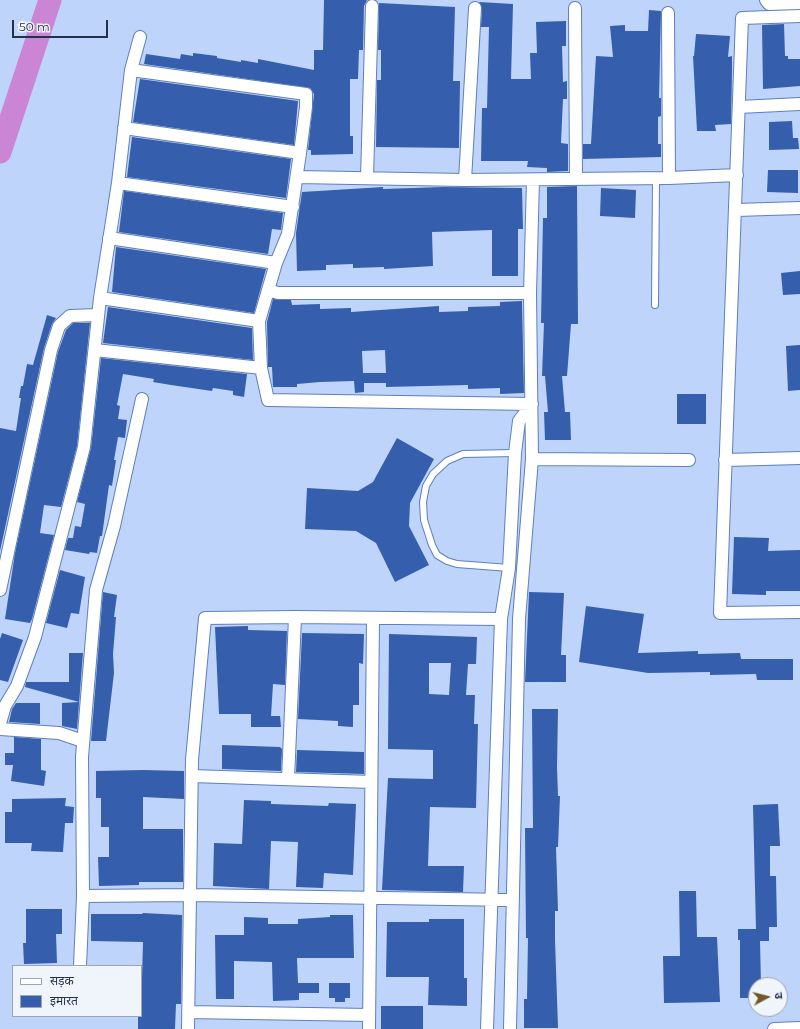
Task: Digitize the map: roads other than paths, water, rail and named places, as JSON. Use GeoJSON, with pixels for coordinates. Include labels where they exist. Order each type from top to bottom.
{"type":"FeatureCollection","features":[{"type":"Feature","properties":{"kind":"street"},"geometry":{"type":"LineString","coordinates":[[766,0],[769,4],[800,3]]}},
{"type":"Feature","properties":{"kind":"street"},"geometry":{"type":"LineString","coordinates":[[465,180],[476,4]]}},
{"type":"Feature","properties":{"kind":"street"},"geometry":{"type":"LineString","coordinates":[[367,178],[372,6]]}},
{"type":"Feature","properties":{"kind":"street"},"geometry":{"type":"LineString","coordinates":[[575,8],[576,179]]}},
{"type":"Feature","properties":{"kind":"street"},"geometry":{"type":"LineString","coordinates":[[668,13],[670,178]]}},
{"type":"Feature","properties":{"kind":"street"},"geometry":{"type":"LineString","coordinates":[[800,16],[742,18],[720,613],[800,612]]}},
{"type":"Feature","properties":{"kind":"street"},"geometry":{"type":"LineString","coordinates":[[0,723],[3,702],[17,686],[35,637],[84,447],[100,298],[118,183],[131,70],[140,37]]}},
{"type":"Feature","properties":{"kind":"street"},"geometry":{"type":"LineString","coordinates":[[131,70],[306,94],[306,107],[288,234],[276,263],[259,321],[261,368],[268,400],[532,404]]}},
{"type":"Feature","properties":{"kind":"street"},"geometry":{"type":"LineString","coordinates":[[739,107],[800,104]]}},
{"type":"Feature","properties":{"kind":"street"},"geometry":{"type":"LineString","coordinates":[[124,128],[300,153]]}},
{"type":"Feature","properties":{"kind":"street"},"geometry":{"type":"LineString","coordinates":[[297,177],[533,180],[670,178],[737,175]]}},
{"type":"Feature","properties":{"kind":"street"},"geometry":{"type":"LineString","coordinates":[[510,1029],[519,619],[532,459],[530,293],[533,180]]}},
{"type":"Feature","properties":{"kind":"street"},"geometry":{"type":"LineString","coordinates":[[118,183],[293,207]]}},
{"type":"Feature","properties":{"kind":"street"},"geometry":{"type":"LineString","coordinates":[[736,210],[800,208]]}},
{"type":"Feature","properties":{"kind":"street"},"geometry":{"type":"LineString","coordinates":[[109,238],[276,263]]}},
{"type":"Feature","properties":{"kind":"street"},"geometry":{"type":"LineString","coordinates":[[268,290],[278,293],[530,293]]}},
{"type":"Feature","properties":{"kind":"street"},"geometry":{"type":"LineString","coordinates":[[100,298],[259,321]]}},
{"type":"Feature","properties":{"kind":"street"},"geometry":{"type":"LineString","coordinates":[[0,590],[51,350],[59,326],[70,316],[98,315]]}},
{"type":"Feature","properties":{"kind":"street"},"geometry":{"type":"LineString","coordinates":[[95,350],[261,368]]}},
{"type":"Feature","properties":{"kind":"street"},"geometry":{"type":"LineString","coordinates":[[80,965],[83,896],[83,741],[96,590],[114,526],[142,399]]}},
{"type":"Feature","properties":{"kind":"street"},"geometry":{"type":"LineString","coordinates":[[487,1029],[501,619],[509,568],[515,453],[519,421],[532,404]]}},
{"type":"Feature","properties":{"kind":"street"},"geometry":{"type":"LineString","coordinates":[[725,460],[800,458]]}},
{"type":"Feature","properties":{"kind":"street"},"geometry":{"type":"LineString","coordinates":[[532,459],[689,460]]}},
{"type":"Feature","properties":{"kind":"street"},"geometry":{"type":"LineString","coordinates":[[188,1029],[192,776],[205,618],[295,617],[501,619]]}},
{"type":"Feature","properties":{"kind":"street"},"geometry":{"type":"LineString","coordinates":[[288,779],[295,617]]}},
{"type":"Feature","properties":{"kind":"street"},"geometry":{"type":"LineString","coordinates":[[369,1029],[369,898],[373,618]]}},
{"type":"Feature","properties":{"kind":"street"},"geometry":{"type":"LineString","coordinates":[[0,729],[59,733],[83,741]]}},
{"type":"Feature","properties":{"kind":"street"},"geometry":{"type":"LineString","coordinates":[[192,776],[371,782]]}},
{"type":"Feature","properties":{"kind":"street"},"geometry":{"type":"LineString","coordinates":[[83,896],[190,895],[491,901],[513,900]]}},
{"type":"Feature","properties":{"kind":"street"},"geometry":{"type":"LineString","coordinates":[[188,1012],[369,1015]]}},
{"type":"Feature","properties":{"kind":"street"},"geometry":{"type":"LineString","coordinates":[[774,1029],[800,1028]]}},
{"type":"Feature","properties":{"kind":"lane"},"geometry":{"type":"LineString","coordinates":[[655,305],[656,178]]}},
{"type":"Feature","properties":{"kind":"lane"},"geometry":{"type":"LineString","coordinates":[[509,568],[457,564],[447,561],[437,555],[432,545],[424,520],[423,502],[426,486],[433,474],[447,461],[463,454],[515,453]]}},
{"type":"Feature","properties":{"kind":"waterway"},"geometry":{"type":"LineString","coordinates":[[0,152],[50,0]]}}]}
